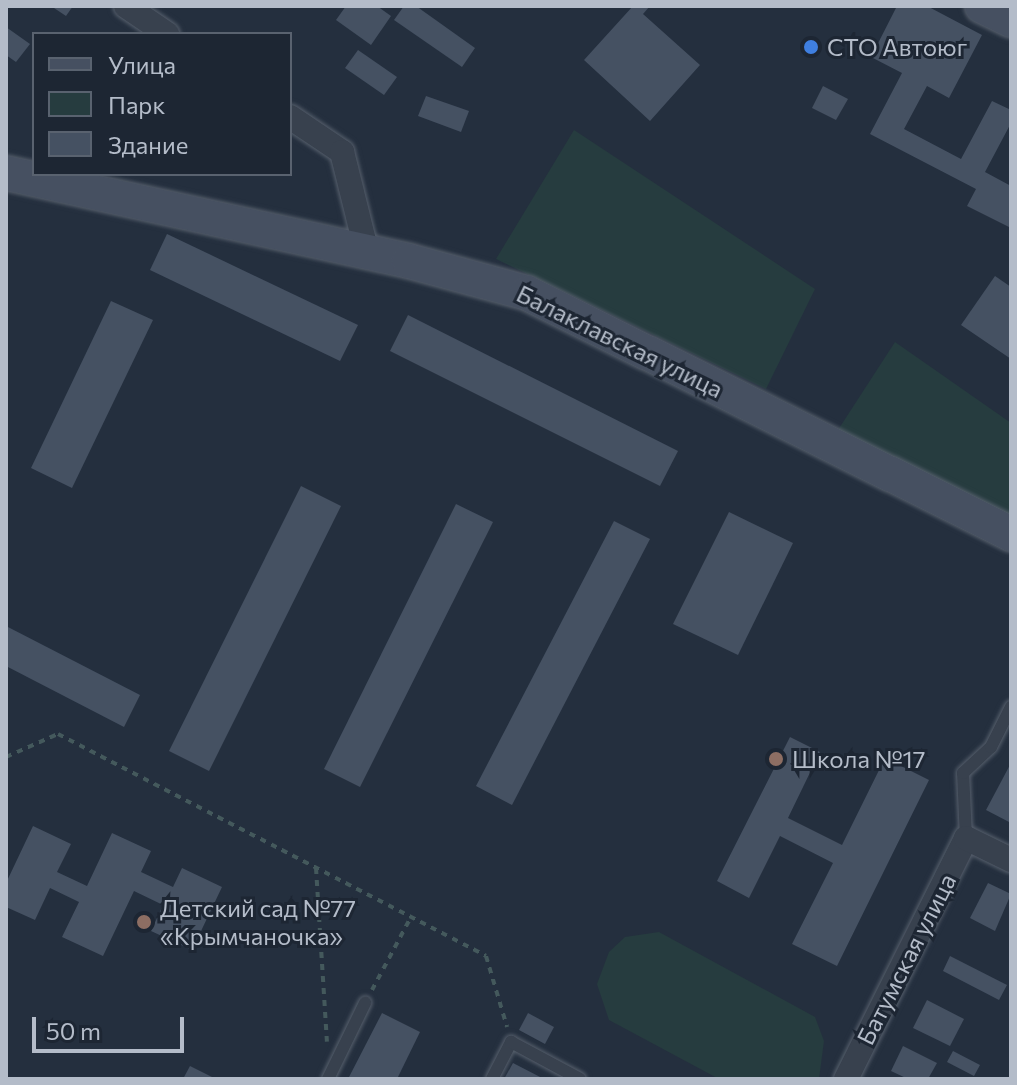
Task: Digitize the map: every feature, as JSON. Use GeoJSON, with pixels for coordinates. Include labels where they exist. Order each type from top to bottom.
{"type":"FeatureCollection","features":[{"type":"Feature","properties":{"kind":"main road"},"geometry":{"type":"LineString","coordinates":[[982,6],[1011,20]]}},
{"type":"Feature","properties":{"kind":"main road","name":"Балаклавская улица"},"geometry":{"type":"LineString","coordinates":[[6,173],[367,253],[527,293],[1011,534]]}},
{"type":"Feature","properties":{"kind":"street"},"geometry":{"type":"LineString","coordinates":[[126,6],[164,32]]}},
{"type":"Feature","properties":{"kind":"street"},"geometry":{"type":"LineString","coordinates":[[292,118],[342,152],[367,253]]}},
{"type":"Feature","properties":{"kind":"street"},"geometry":{"type":"LineString","coordinates":[[966,838],[1011,860]]}},
{"type":"Feature","properties":{"kind":"street","name":"Батумская улица"},"geometry":{"type":"LineString","coordinates":[[846,1079],[966,838]]}},
{"type":"Feature","properties":{"kind":"lane"},"geometry":{"type":"LineString","coordinates":[[966,838],[963,773],[991,747],[1011,707]]}},
{"type":"Feature","properties":{"kind":"lane"},"geometry":{"type":"LineString","coordinates":[[329,1078],[365,1003]]}},
{"type":"Feature","properties":{"kind":"lane"},"geometry":{"type":"LineString","coordinates":[[492,1079],[511,1042],[580,1079]]}},
{"type":"Feature","properties":{"kind":"path"},"geometry":{"type":"LineString","coordinates":[[6,757],[58,734],[486,956],[511,1042]]}},
{"type":"Feature","properties":{"kind":"path"},"geometry":{"type":"LineString","coordinates":[[316,868],[329,1078]]}},
{"type":"Feature","properties":{"kind":"path"},"geometry":{"type":"LineString","coordinates":[[365,1003],[411,917]]}},
{"type":"Feature","properties":{"kind":"green space"},"geometry":{"type":"Polygon","coordinates":[[[574,130],[815,289],[766,389],[496,259],[574,130]]]}},
{"type":"Feature","properties":{"kind":"green space"},"geometry":{"type":"Polygon","coordinates":[[[895,342],[1011,423],[1011,517],[836,433],[895,342]]]}},
{"type":"Feature","properties":{"kind":"green space"},"geometry":{"type":"Polygon","coordinates":[[[659,932],[815,1017],[824,1041],[819,1079],[719,1079],[609,1020],[597,984],[609,952],[625,937],[659,932]]]}},
{"type":"Feature","properties":{"kind":"building"},"geometry":{"type":"Polygon","coordinates":[[[51,6],[73,6],[66,16],[51,6]]]}},
{"type":"Feature","properties":{"kind":"building"},"geometry":{"type":"Polygon","coordinates":[[[346,6],[377,6],[391,16],[371,45],[336,20],[346,6]]]}},
{"type":"Feature","properties":{"kind":"building"},"geometry":{"type":"Polygon","coordinates":[[[404,6],[416,6],[475,48],[462,67],[394,20],[404,6]]]}},
{"type":"Feature","properties":{"kind":"building"},"geometry":{"type":"Polygon","coordinates":[[[633,6],[650,6],[643,14],[700,65],[650,121],[584,60],[633,6]]]}},
{"type":"Feature","properties":{"kind":"building"},"geometry":{"type":"Polygon","coordinates":[[[897,6],[927,6],[982,35],[949,98],[927,86],[904,129],[961,159],[992,101],[1011,110],[1011,123],[985,172],[1011,186],[1011,228],[967,206],[976,189],[870,134],[902,73],[871,57],[897,6]]]}},
{"type":"Feature","properties":{"kind":"building"},"geometry":{"type":"Polygon","coordinates":[[[6,27],[30,44],[16,62],[6,55],[6,27]]]}},
{"type":"Feature","properties":{"kind":"building"},"geometry":{"type":"Polygon","coordinates":[[[358,50],[397,77],[384,95],[345,68],[358,50]]]}},
{"type":"Feature","properties":{"kind":"building"},"geometry":{"type":"Polygon","coordinates":[[[823,86],[848,99],[836,120],[812,108],[823,86]]]}},
{"type":"Feature","properties":{"kind":"building"},"geometry":{"type":"Polygon","coordinates":[[[426,96],[469,111],[461,132],[418,116],[426,96]]]}},
{"type":"Feature","properties":{"kind":"building"},"geometry":{"type":"Polygon","coordinates":[[[167,234],[358,325],[340,361],[150,270],[167,234]]]}},
{"type":"Feature","properties":{"kind":"building"},"geometry":{"type":"Polygon","coordinates":[[[995,276],[1011,287],[1011,359],[961,325],[995,276]]]}},
{"type":"Feature","properties":{"kind":"building"},"geometry":{"type":"Polygon","coordinates":[[[111,301],[153,320],[72,488],[31,468],[111,301]]]}},
{"type":"Feature","properties":{"kind":"building"},"geometry":{"type":"Polygon","coordinates":[[[408,315],[678,451],[660,486],[390,351],[408,315]]]}},
{"type":"Feature","properties":{"kind":"building"},"geometry":{"type":"Polygon","coordinates":[[[301,486],[341,506],[209,771],[169,751],[301,486]]]}},
{"type":"Feature","properties":{"kind":"building"},"geometry":{"type":"Polygon","coordinates":[[[456,504],[493,522],[360,787],[324,769],[456,504]]]}},
{"type":"Feature","properties":{"kind":"building"},"geometry":{"type":"Polygon","coordinates":[[[729,512],[793,543],[738,655],[673,624],[729,512]]]}},
{"type":"Feature","properties":{"kind":"building"},"geometry":{"type":"Polygon","coordinates":[[[614,521],[650,539],[512,805],[476,786],[614,521]]]}},
{"type":"Feature","properties":{"kind":"building"},"geometry":{"type":"Polygon","coordinates":[[[6,626],[140,695],[124,727],[6,666],[6,626]]]}},
{"type":"Feature","properties":{"kind":"building"},"geometry":{"type":"Polygon","coordinates":[[[790,737],[820,752],[788,818],[842,845],[885,758],[929,780],[837,966],[792,944],[833,863],[780,836],[749,898],[717,881],[790,737]]]}},
{"type":"Feature","properties":{"kind":"building"},"geometry":{"type":"Polygon","coordinates":[[[1011,763],[1011,823],[986,810],[1011,763]]]}},
{"type":"Feature","properties":{"kind":"building"},"geometry":{"type":"Polygon","coordinates":[[[33,826],[71,844],[57,872],[87,886],[112,833],[151,851],[141,872],[173,887],[182,868],[222,887],[192,950],[151,931],[163,905],[134,891],[103,956],[62,937],[79,902],[50,888],[35,920],[6,907],[6,883],[33,826]]]}},
{"type":"Feature","properties":{"kind":"building"},"geometry":{"type":"Polygon","coordinates":[[[988,883],[1011,894],[995,931],[970,918],[988,883]]]}},
{"type":"Feature","properties":{"kind":"building"},"geometry":{"type":"Polygon","coordinates":[[[950,956],[1007,985],[999,1000],[943,971],[950,956]]]}},
{"type":"Feature","properties":{"kind":"building"},"geometry":{"type":"Polygon","coordinates":[[[927,1000],[964,1019],[950,1046],[913,1028],[927,1000]]]}},
{"type":"Feature","properties":{"kind":"building"},"geometry":{"type":"Polygon","coordinates":[[[382,1013],[420,1032],[397,1079],[348,1079],[382,1013]]]}},
{"type":"Feature","properties":{"kind":"building"},"geometry":{"type":"Polygon","coordinates":[[[528,1013],[554,1027],[545,1044],[519,1030],[528,1013]]]}},
{"type":"Feature","properties":{"kind":"building"},"geometry":{"type":"Polygon","coordinates":[[[903,1046],[937,1063],[928,1079],[908,1079],[891,1071],[903,1046]]]}},
{"type":"Feature","properties":{"kind":"building"},"geometry":{"type":"Polygon","coordinates":[[[953,1051],[980,1065],[974,1076],[947,1062],[953,1051]]]}},
{"type":"Feature","properties":{"kind":"building"},"geometry":{"type":"Polygon","coordinates":[[[513,1063],[544,1079],[504,1079],[513,1063]]]}},
{"type":"Feature","properties":{"kind":"building"},"geometry":{"type":"Polygon","coordinates":[[[190,1066],[216,1079],[183,1079],[190,1066]]]}},
{"type":"Feature","properties":{"kind":"place","name":"СТО Автоюг"},"geometry":{"type":"Point","coordinates":[811,47]}},
{"type":"Feature","properties":{"kind":"place","name":"Школа №17"},"geometry":{"type":"Point","coordinates":[776,759]}},
{"type":"Feature","properties":{"kind":"place","name":"Детский сад №77 «Крымчаночка»"},"geometry":{"type":"Point","coordinates":[144,922]}}]}
